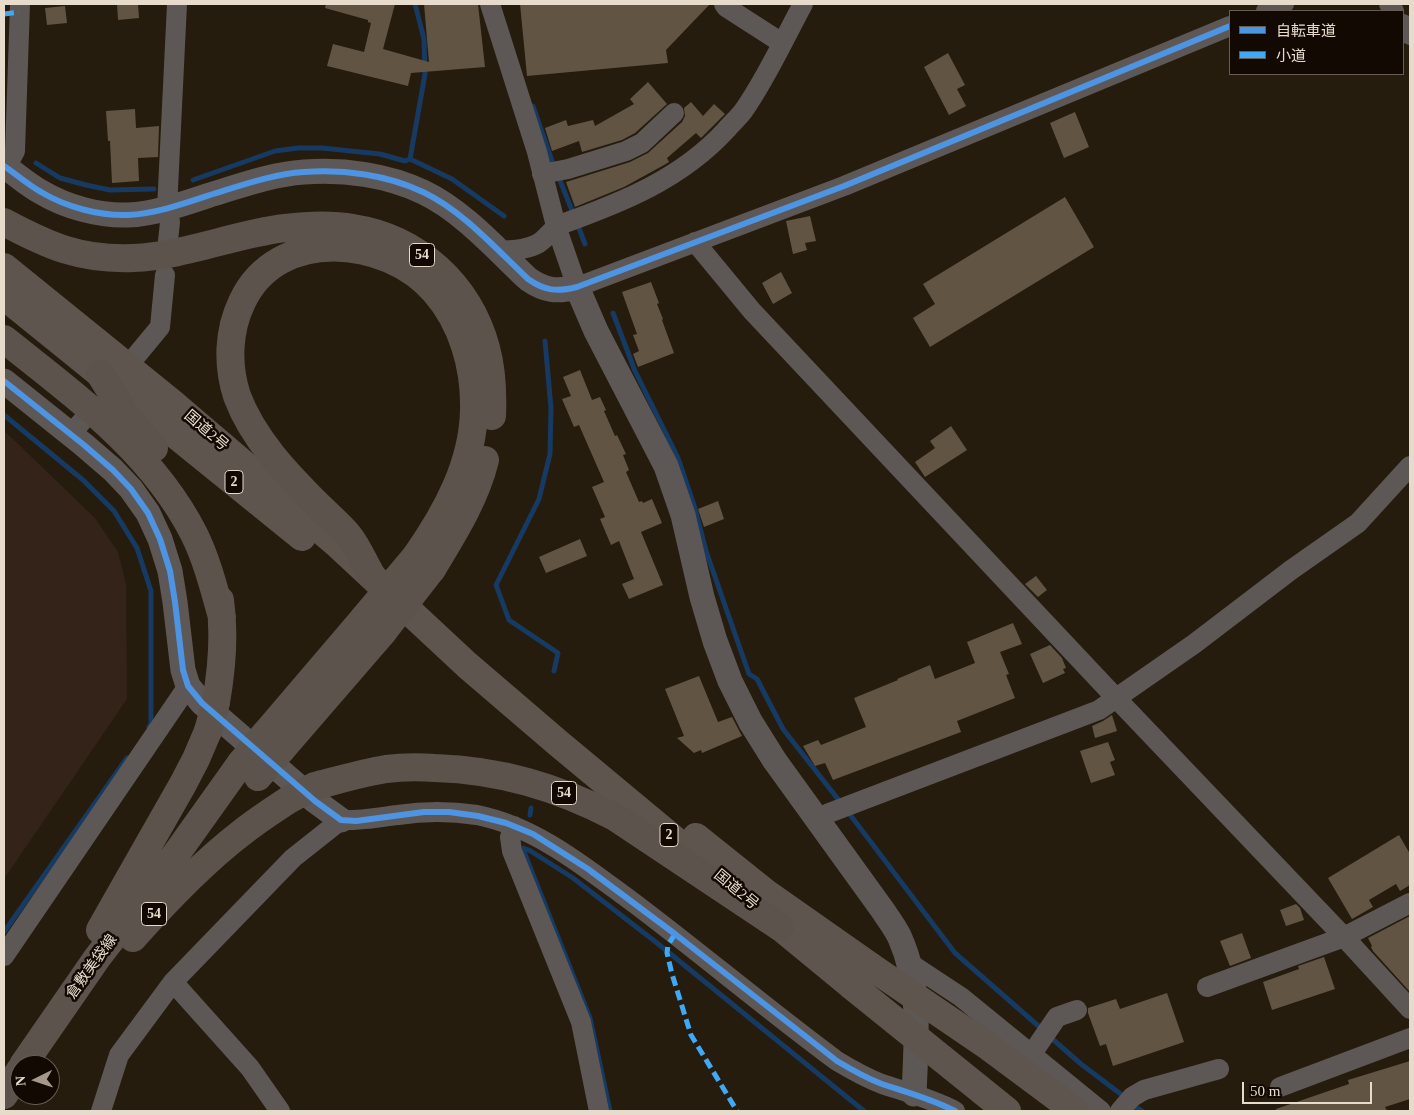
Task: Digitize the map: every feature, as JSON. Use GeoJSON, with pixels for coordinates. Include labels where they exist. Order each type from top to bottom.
{"type":"FeatureCollection","features":[{"type":"Feature","properties":{"kind":"highway"},"geometry":{"type":"LineString","coordinates":[[4,210],[41,236],[81,255]]}},
{"type":"Feature","properties":{"kind":"highway","name":"54"},"geometry":{"type":"LineString","coordinates":[[4,222],[56,248],[81,255],[123,258],[155,257],[283,228],[330,226],[360,229],[396,240],[416,250],[434,264],[451,281],[465,300],[477,322],[486,347],[493,396],[492,423],[488,448],[473,496],[462,519],[424,562]]}},
{"type":"Feature","properties":{"kind":"highway"},"geometry":{"type":"LineString","coordinates":[[372,576],[350,537],[292,478],[262,443],[248,420],[237,395],[232,373],[230,352],[232,331],[236,313],[245,296],[258,278],[275,264],[292,255],[310,250],[329,247],[351,248],[397,262],[435,292],[450,313],[462,337],[470,362],[474,411],[466,460],[448,505],[432,532],[424,562]]}},
{"type":"Feature","properties":{"kind":"highway","name":"国道2号"},"geometry":{"type":"LineString","coordinates":[[4,267],[172,403],[336,542],[467,665],[558,743],[780,927],[1007,1111]]}},
{"type":"Feature","properties":{"kind":"highway","name":"国道2号"},"geometry":{"type":"LineString","coordinates":[[4,296],[316,549],[467,665]]}},
{"type":"Feature","properties":{"kind":"highway"},"geometry":{"type":"LineString","coordinates":[[4,339],[92,411],[119,436],[160,480],[194,534],[206,564],[222,617]]}},
{"type":"Feature","properties":{"kind":"highway"},"geometry":{"type":"LineString","coordinates":[[28,1055],[196,759],[208,731],[221,674],[223,645],[219,590],[211,555],[200,525],[187,497],[171,472],[152,445],[127,417],[100,374]]}},
{"type":"Feature","properties":{"kind":"highway","name":"倉敷美袋線"},"geometry":{"type":"LineString","coordinates":[[30,1055],[97,958],[164,871],[374,625],[424,562]]}},
{"type":"Feature","properties":{"kind":"highway"},"geometry":{"type":"LineString","coordinates":[[558,743],[640,793],[766,893],[990,1047],[1075,1111]]}},
{"type":"Feature","properties":{"kind":"highway","name":"54"},"geometry":{"type":"LineString","coordinates":[[33,1055],[157,911],[239,835],[290,799],[315,786],[388,769],[418,767],[475,771],[533,783],[578,799],[614,817],[780,927]]}},
{"type":"Feature","properties":{"kind":"street"},"geometry":{"type":"LineString","coordinates":[[20,4],[15,151],[5,166],[40,192],[67,204],[89,210],[128,215],[167,208],[287,174],[328,171],[352,173],[389,180],[423,192],[442,202],[460,215],[528,279],[539,287],[551,290],[566,290],[578,287],[844,186],[1229,26]]}},
{"type":"Feature","properties":{"kind":"street"},"geometry":{"type":"LineString","coordinates":[[168,241],[170,222],[167,208],[178,4]]}},
{"type":"Feature","properties":{"kind":"street"},"geometry":{"type":"LineString","coordinates":[[490,4],[537,152],[556,226],[596,331],[666,466],[683,515],[702,597],[715,641],[730,681],[750,721],[775,761],[884,912],[900,938],[908,962],[916,1014],[915,1103]]}},
{"type":"Feature","properties":{"kind":"street"},"geometry":{"type":"LineString","coordinates":[[724,4],[782,43]]}},
{"type":"Feature","properties":{"kind":"street"},"geometry":{"type":"LineString","coordinates":[[498,251],[520,250],[540,242],[556,226],[628,198],[656,185],[685,167],[714,143],[743,111],[804,4]]}},
{"type":"Feature","properties":{"kind":"street"},"geometry":{"type":"LineString","coordinates":[[1269,10],[1284,4]]}},
{"type":"Feature","properties":{"kind":"street"},"geometry":{"type":"LineString","coordinates":[[542,174],[568,169],[626,151],[642,143],[674,113]]}},
{"type":"Feature","properties":{"kind":"street"},"geometry":{"type":"LineString","coordinates":[[695,242],[752,312],[1410,1009]]}},
{"type":"Feature","properties":{"kind":"street"},"geometry":{"type":"LineString","coordinates":[[136,356],[160,327],[165,275]]}},
{"type":"Feature","properties":{"kind":"street"},"geometry":{"type":"LineString","coordinates":[[4,381],[78,426],[131,490],[148,513],[160,540],[170,571],[183,670],[188,686],[202,703],[315,801],[341,820],[356,821],[424,812],[450,812],[478,816],[514,826],[533,834],[588,869],[675,934],[837,1061],[915,1103],[955,1111]]}},
{"type":"Feature","properties":{"kind":"street"},"geometry":{"type":"LineString","coordinates":[[818,819],[1099,710],[1194,644],[1291,570],[1358,523],[1410,466]]}},
{"type":"Feature","properties":{"kind":"street"},"geometry":{"type":"LineString","coordinates":[[4,956],[188,686]]}},
{"type":"Feature","properties":{"kind":"street"},"geometry":{"type":"LineString","coordinates":[[101,1111],[120,1055],[173,982],[293,858],[341,820]]}},
{"type":"Feature","properties":{"kind":"street"},"geometry":{"type":"LineString","coordinates":[[514,826],[510,837],[512,851],[581,1022],[599,1111]]}},
{"type":"Feature","properties":{"kind":"street"},"geometry":{"type":"LineString","coordinates":[[1207,987],[1344,937],[1410,903]]}},
{"type":"Feature","properties":{"kind":"street"},"geometry":{"type":"LineString","coordinates":[[908,962],[961,997],[1101,1111]]}},
{"type":"Feature","properties":{"kind":"street"},"geometry":{"type":"LineString","coordinates":[[173,982],[250,1068],[280,1111]]}},
{"type":"Feature","properties":{"kind":"street"},"geometry":{"type":"LineString","coordinates":[[1031,1055],[1057,1017],[1077,1010]]}},
{"type":"Feature","properties":{"kind":"street"},"geometry":{"type":"LineString","coordinates":[[1280,1087],[1410,1038]]}},
{"type":"Feature","properties":{"kind":"street"},"geometry":{"type":"LineString","coordinates":[[1126,1104],[1144,1090],[1219,1068]]}},
{"type":"Feature","properties":{"kind":"shaded area"},"geometry":{"type":"Polygon","coordinates":[[[4,431],[95,518],[118,552],[126,584],[127,699],[4,879],[4,431]]]}},
{"type":"Feature","properties":{"kind":"building"},"geometry":{"type":"Polygon","coordinates":[[[117,4],[138,4],[139,18],[118,20],[117,4]]]}},
{"type":"Feature","properties":{"kind":"building"},"geometry":{"type":"Polygon","coordinates":[[[326,4],[395,4],[383,49],[429,62],[424,4],[478,4],[485,67],[411,73],[408,86],[327,66],[333,44],[364,52],[371,23],[368,20],[325,8],[326,4]]]}},
{"type":"Feature","properties":{"kind":"building"},"geometry":{"type":"Polygon","coordinates":[[[520,4],[710,4],[666,50],[668,63],[527,76],[520,4]]]}},
{"type":"Feature","properties":{"kind":"building"},"geometry":{"type":"Polygon","coordinates":[[[65,6],[67,23],[47,25],[45,8],[65,6]]]}},
{"type":"Feature","properties":{"kind":"building"},"geometry":{"type":"Polygon","coordinates":[[[948,53],[965,85],[957,89],[966,106],[949,115],[924,67],[948,53]]]}},
{"type":"Feature","properties":{"kind":"building"},"geometry":{"type":"Polygon","coordinates":[[[648,82],[667,104],[635,133],[622,140],[582,152],[579,141],[552,151],[545,128],[566,120],[568,126],[593,120],[595,126],[634,104],[630,99],[648,82]]]}},
{"type":"Feature","properties":{"kind":"building"},"geometry":{"type":"Polygon","coordinates":[[[691,102],[703,116],[714,104],[725,114],[701,138],[696,133],[667,158],[669,162],[624,187],[575,207],[566,182],[630,162],[648,153],[682,122],[685,116],[684,108],[691,102]]]}},
{"type":"Feature","properties":{"kind":"building"},"geometry":{"type":"Polygon","coordinates":[[[135,109],[136,128],[159,126],[158,157],[138,158],[139,181],[112,183],[106,111],[135,109]]]}},
{"type":"Feature","properties":{"kind":"building"},"geometry":{"type":"Polygon","coordinates":[[[1075,112],[1089,147],[1064,158],[1050,123],[1075,112]]]}},
{"type":"Feature","properties":{"kind":"building"},"geometry":{"type":"Polygon","coordinates":[[[1065,197],[1094,247],[930,347],[913,318],[935,304],[923,284],[1065,197]]]}},
{"type":"Feature","properties":{"kind":"building"},"geometry":{"type":"Polygon","coordinates":[[[810,216],[816,241],[805,243],[807,250],[793,254],[786,221],[810,216]]]}},
{"type":"Feature","properties":{"kind":"building"},"geometry":{"type":"Polygon","coordinates":[[[781,272],[792,293],[773,304],[762,283],[781,272]]]}},
{"type":"Feature","properties":{"kind":"building"},"geometry":{"type":"Polygon","coordinates":[[[651,282],[674,353],[638,367],[633,354],[639,351],[633,335],[637,334],[622,292],[651,282]]]}},
{"type":"Feature","properties":{"kind":"building"},"geometry":{"type":"Polygon","coordinates":[[[580,370],[592,400],[600,397],[615,436],[617,435],[626,454],[623,455],[629,470],[626,472],[639,502],[642,501],[643,503],[652,499],[662,523],[641,532],[663,585],[629,599],[622,584],[634,579],[619,541],[611,545],[600,519],[605,517],[592,487],[604,482],[579,425],[574,427],[562,399],[571,396],[563,377],[580,370]]]}},
{"type":"Feature","properties":{"kind":"building"},"geometry":{"type":"Polygon","coordinates":[[[951,426],[967,450],[925,477],[915,462],[935,448],[930,441],[951,426]]]}},
{"type":"Feature","properties":{"kind":"building"},"geometry":{"type":"Polygon","coordinates":[[[718,501],[724,519],[704,527],[698,509],[718,501]]]}},
{"type":"Feature","properties":{"kind":"building"},"geometry":{"type":"Polygon","coordinates":[[[580,539],[587,556],[546,573],[539,557],[580,539]]]}},
{"type":"Feature","properties":{"kind":"building"},"geometry":{"type":"Polygon","coordinates":[[[1036,576],[1047,590],[1038,597],[1025,584],[1036,576]]]}},
{"type":"Feature","properties":{"kind":"building"},"geometry":{"type":"Polygon","coordinates":[[[1013,623],[1022,644],[1000,652],[1009,674],[1006,675],[1015,698],[957,721],[961,732],[833,780],[825,763],[815,766],[803,746],[818,740],[821,745],[866,727],[854,698],[930,665],[935,679],[975,663],[967,642],[1013,623]]]}},
{"type":"Feature","properties":{"kind":"building"},"geometry":{"type":"Polygon","coordinates":[[[1050,645],[1062,658],[1066,668],[1063,669],[1065,673],[1043,683],[1030,654],[1050,645]]]}},
{"type":"Feature","properties":{"kind":"building"},"geometry":{"type":"Polygon","coordinates":[[[699,676],[718,722],[732,717],[742,736],[702,753],[701,750],[694,753],[677,738],[684,736],[665,689],[699,676]]]}},
{"type":"Feature","properties":{"kind":"building"},"geometry":{"type":"Polygon","coordinates":[[[1112,715],[1117,731],[1095,738],[1092,726],[1112,715]]]}},
{"type":"Feature","properties":{"kind":"building"},"geometry":{"type":"Polygon","coordinates":[[[1108,742],[1115,760],[1110,762],[1115,775],[1091,783],[1080,751],[1108,742]]]}},
{"type":"Feature","properties":{"kind":"building"},"geometry":{"type":"Polygon","coordinates":[[[1399,835],[1410,854],[1410,885],[1400,891],[1396,884],[1369,900],[1373,907],[1352,919],[1328,878],[1399,835]]]}},
{"type":"Feature","properties":{"kind":"building"},"geometry":{"type":"Polygon","coordinates":[[[1296,904],[1300,908],[1304,920],[1286,926],[1280,910],[1296,904]]]}},
{"type":"Feature","properties":{"kind":"building"},"geometry":{"type":"Polygon","coordinates":[[[1410,916],[1410,992],[1373,951],[1368,938],[1410,916]]]}},
{"type":"Feature","properties":{"kind":"building"},"geometry":{"type":"Polygon","coordinates":[[[1242,933],[1251,958],[1230,966],[1220,941],[1242,933]]]}},
{"type":"Feature","properties":{"kind":"building"},"geometry":{"type":"Polygon","coordinates":[[[1324,957],[1335,989],[1272,1010],[1263,982],[1299,969],[1298,966],[1324,957]]]}},
{"type":"Feature","properties":{"kind":"building"},"geometry":{"type":"Polygon","coordinates":[[[1167,993],[1184,1042],[1113,1066],[1106,1044],[1100,1046],[1088,1013],[1088,1008],[1116,999],[1120,1009],[1167,993]]]}},
{"type":"Feature","properties":{"kind":"building"},"geometry":{"type":"Polygon","coordinates":[[[1410,1061],[1410,1099],[1385,1107],[1387,1111],[1276,1111],[1276,1109],[1349,1084],[1348,1080],[1410,1061]]]}},
{"type":"Feature","properties":{"kind":"waterway"},"geometry":{"type":"LineString","coordinates":[[415,4],[424,39],[425,74],[410,159],[452,179],[504,216]]}},
{"type":"Feature","properties":{"kind":"waterway"},"geometry":{"type":"LineString","coordinates":[[533,106],[552,161]]}},
{"type":"Feature","properties":{"kind":"waterway"},"geometry":{"type":"LineString","coordinates":[[193,180],[275,151],[298,148],[322,148],[380,154],[405,161],[410,159]]}},
{"type":"Feature","properties":{"kind":"waterway"},"geometry":{"type":"LineString","coordinates":[[36,163],[60,178],[86,185],[110,190],[154,189]]}},
{"type":"Feature","properties":{"kind":"waterway"},"geometry":{"type":"LineString","coordinates":[[559,178],[573,213]]}},
{"type":"Feature","properties":{"kind":"waterway"},"geometry":{"type":"LineString","coordinates":[[577,223],[585,244]]}},
{"type":"Feature","properties":{"kind":"waterway"},"geometry":{"type":"LineString","coordinates":[[613,313],[635,371],[678,458],[694,505],[706,551],[749,674],[757,679],[783,729],[841,803]]}},
{"type":"Feature","properties":{"kind":"waterway"},"geometry":{"type":"LineString","coordinates":[[545,341],[551,408],[550,454],[539,499],[496,585],[509,620],[558,653],[554,671]]}},
{"type":"Feature","properties":{"kind":"waterway"},"geometry":{"type":"LineString","coordinates":[[4,415],[83,480],[114,511],[137,548],[151,591],[151,724],[149,727]]}},
{"type":"Feature","properties":{"kind":"waterway"},"geometry":{"type":"LineString","coordinates":[[4,932],[127,758]]}},
{"type":"Feature","properties":{"kind":"waterway"},"geometry":{"type":"LineString","coordinates":[[530,815],[531,808]]}},
{"type":"Feature","properties":{"kind":"waterway"},"geometry":{"type":"LineString","coordinates":[[848,812],[955,953],[1043,1030]]}},
{"type":"Feature","properties":{"kind":"waterway"},"geometry":{"type":"LineString","coordinates":[[524,848],[590,1018],[610,1111]]}},
{"type":"Feature","properties":{"kind":"waterway"},"geometry":{"type":"LineString","coordinates":[[524,849],[529,850],[573,878],[657,943],[864,1111]]}},
{"type":"Feature","properties":{"kind":"waterway"},"geometry":{"type":"LineString","coordinates":[[1049,1036],[1081,1064],[1126,1098]]}},
{"type":"Feature","properties":{"kind":"waterway"},"geometry":{"type":"LineString","coordinates":[[1132,1104],[1142,1111]]}},
{"type":"Feature","properties":{"kind":"marked path"},"geometry":{"type":"LineString","coordinates":[[4,14],[19,12]]}},
{"type":"Feature","properties":{"kind":"marked path"},"geometry":{"type":"LineString","coordinates":[[675,934],[668,945],[667,953],[691,1035],[737,1111]]}},
{"type":"Feature","properties":{"kind":"cycle path"},"geometry":{"type":"LineString","coordinates":[[4,166],[36,189],[61,202],[83,210],[117,215],[160,210],[258,180],[292,173],[334,171],[380,177],[409,186],[438,200],[478,231],[528,279],[546,288],[563,290],[577,287],[844,186],[1229,26]]}},
{"type":"Feature","properties":{"kind":"cycle path"},"geometry":{"type":"LineString","coordinates":[[4,381],[84,445],[113,470],[131,489],[148,513],[160,539],[170,571],[183,670],[188,686],[202,703],[315,801],[341,820],[356,821],[424,812],[449,812],[478,816],[506,823],[533,834],[588,869],[675,934],[837,1061],[876,1082],[928,1099],[955,1111]]}}]}
